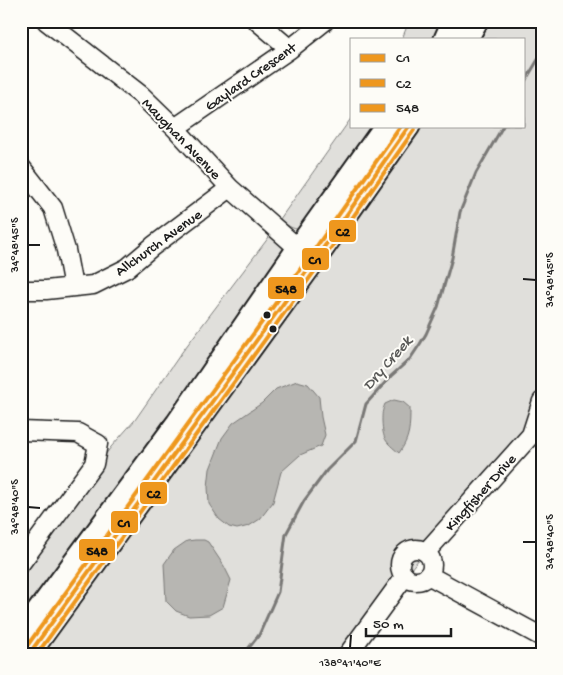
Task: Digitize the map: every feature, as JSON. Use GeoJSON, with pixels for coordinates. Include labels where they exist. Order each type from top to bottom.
{"type":"FeatureCollection","features":[{"type":"Feature","properties":{"kind":"main road"},"geometry":{"type":"LineString","coordinates":[[445,38],[453,21]]}},
{"type":"Feature","properties":{"kind":"main road"},"geometry":{"type":"LineString","coordinates":[[468,38],[477,21]]}},
{"type":"Feature","properties":{"kind":"main road"},"geometry":{"type":"LineString","coordinates":[[29,654],[306,254],[384,128]]}},
{"type":"Feature","properties":{"kind":"main road"},"geometry":{"type":"LineString","coordinates":[[21,634],[177,423],[306,254],[407,128]]}},
{"type":"Feature","properties":{"kind":"street","name":"Maughan Avenue"},"geometry":{"type":"LineString","coordinates":[[46,21],[142,95],[230,188],[306,254]]}},
{"type":"Feature","properties":{"kind":"street"},"geometry":{"type":"LineString","coordinates":[[256,21],[290,49]]}},
{"type":"Feature","properties":{"kind":"street","name":"Gaylard Crescent"},"geometry":{"type":"LineString","coordinates":[[175,128],[290,49],[325,21]]}},
{"type":"Feature","properties":{"kind":"street"},"geometry":{"type":"LineString","coordinates":[[21,167],[53,208],[66,250],[74,286]]}},
{"type":"Feature","properties":{"kind":"street","name":"Allchurch Avenue"},"geometry":{"type":"LineString","coordinates":[[21,290],[46,290],[93,285],[128,268],[153,246],[230,188]]}},
{"type":"Feature","properties":{"kind":"street","name":"Kingfisher Drive"},"geometry":{"type":"LineString","coordinates":[[426,552],[536,438],[542,400]]}},
{"type":"Feature","properties":{"kind":"street"},"geometry":{"type":"LineString","coordinates":[[21,431],[78,433],[98,444],[94,464],[21,563]]}},
{"type":"Feature","properties":{"kind":"street"},"geometry":{"type":"LineString","coordinates":[[410,550],[426,552],[432,566],[428,575],[419,580],[410,579],[405,576],[400,567],[402,557],[410,550]]}},
{"type":"Feature","properties":{"kind":"street"},"geometry":{"type":"LineString","coordinates":[[428,575],[542,637]]}},
{"type":"Feature","properties":{"kind":"street"},"geometry":{"type":"LineString","coordinates":[[348,654],[405,576]]}},
{"type":"Feature","properties":{"kind":"shaded area"},"geometry":{"type":"Polygon","coordinates":[[[409,21],[447,21],[439,38],[402,38],[409,21]]]}},
{"type":"Feature","properties":{"kind":"shaded area"},"geometry":{"type":"Polygon","coordinates":[[[477,21],[542,21],[542,401],[536,418],[405,576],[348,654],[29,654],[408,128],[526,128],[526,38],[468,38],[477,21]]]}},
{"type":"Feature","properties":{"kind":"shaded area"},"geometry":{"type":"Polygon","coordinates":[[[350,120],[350,128],[378,128],[301,229],[290,227],[280,219],[350,120]]]}},
{"type":"Feature","properties":{"kind":"shaded area"},"geometry":{"type":"Polygon","coordinates":[[[272,233],[285,247],[286,253],[21,625],[21,569],[111,447],[135,420],[182,352],[272,233]]]}},
{"type":"Feature","properties":{"kind":"shaded area"},"geometry":{"type":"Polygon","coordinates":[[[297,381],[308,384],[319,397],[325,435],[321,446],[300,455],[281,472],[273,502],[260,519],[249,526],[237,529],[229,527],[219,519],[209,504],[210,469],[222,438],[233,423],[262,403],[276,389],[297,381]]]}},
{"type":"Feature","properties":{"kind":"shaded area"},"geometry":{"type":"Polygon","coordinates":[[[394,400],[403,402],[410,408],[409,432],[399,453],[386,440],[382,427],[382,414],[385,404],[394,400]]]}},
{"type":"Feature","properties":{"kind":"shaded area"},"geometry":{"type":"Polygon","coordinates":[[[187,541],[208,542],[231,580],[223,607],[209,615],[189,616],[176,611],[166,601],[164,564],[174,550],[187,541]]]}},
{"type":"Feature","properties":{"kind":"waterway","name":"Dry Creek"},"geometry":{"type":"LineString","coordinates":[[526,80],[542,53]]}},
{"type":"Feature","properties":{"kind":"waterway","name":"Dry Creek"},"geometry":{"type":"LineString","coordinates":[[244,654],[259,635],[278,592],[286,534],[304,501],[327,470],[356,441],[366,404],[391,376],[410,359],[426,334],[438,307],[452,258],[460,212],[476,173],[502,128]]}},
{"type":"Feature","properties":{"kind":"transit line","name":"548"},"geometry":{"type":"LineString","coordinates":[[24,650],[312,253],[400,128]]}},
{"type":"Feature","properties":{"kind":"transit line","name":"C1"},"geometry":{"type":"LineString","coordinates":[[29,654],[317,257],[408,128]]}},
{"type":"Feature","properties":{"kind":"transit line","name":"C2"},"geometry":{"type":"LineString","coordinates":[[37,654],[322,261],[414,130]]}}]}
